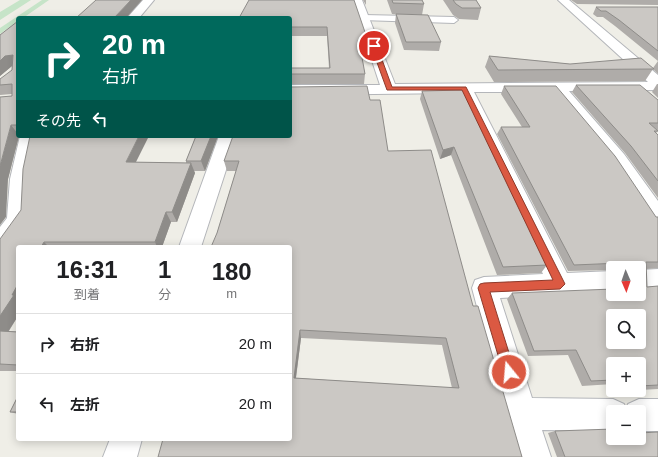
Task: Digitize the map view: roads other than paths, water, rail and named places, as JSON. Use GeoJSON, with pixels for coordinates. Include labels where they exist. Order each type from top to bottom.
{"type":"FeatureCollection","features":[{"type":"Feature","properties":{"kind":"street"},"geometry":{"type":"LineString","coordinates":[[135,16],[149,0]]}},
{"type":"Feature","properties":{"kind":"street"},"geometry":{"type":"LineString","coordinates":[[357,0],[389,89]]}},
{"type":"Feature","properties":{"kind":"street"},"geometry":{"type":"LineString","coordinates":[[563,0],[658,82]]}},
{"type":"Feature","properties":{"kind":"street"},"geometry":{"type":"LineString","coordinates":[[574,10],[589,9]]}},
{"type":"Feature","properties":{"kind":"street"},"geometry":{"type":"LineString","coordinates":[[292,90],[557,87],[647,89]]}},
{"type":"Feature","properties":{"kind":"street"},"geometry":{"type":"LineString","coordinates":[[557,87],[617,158],[658,217]]}},
{"type":"Feature","properties":{"kind":"street"},"geometry":{"type":"LineString","coordinates":[[464,88],[560,284]]}},
{"type":"Feature","properties":{"kind":"street"},"geometry":{"type":"LineString","coordinates":[[1,242],[18,220],[20,179],[29,138]]}},
{"type":"Feature","properties":{"kind":"street"},"geometry":{"type":"LineString","coordinates":[[191,245],[227,138]]}},
{"type":"Feature","properties":{"kind":"street"},"geometry":{"type":"LineString","coordinates":[[646,281],[658,280]]}},
{"type":"Feature","properties":{"kind":"street"},"geometry":{"type":"LineString","coordinates":[[534,457],[484,288],[606,282]]}},
{"type":"Feature","properties":{"kind":"street"},"geometry":{"type":"LineString","coordinates":[[521,414],[606,415]]}},
{"type":"Feature","properties":{"kind":"street"},"geometry":{"type":"LineString","coordinates":[[646,415],[658,415]]}},
{"type":"Feature","properties":{"kind":"street"},"geometry":{"type":"LineString","coordinates":[[120,457],[125,441]]}},
{"type":"Feature","properties":{"kind":"lane"},"geometry":{"type":"LineString","coordinates":[[364,18],[454,20]]}}]}
